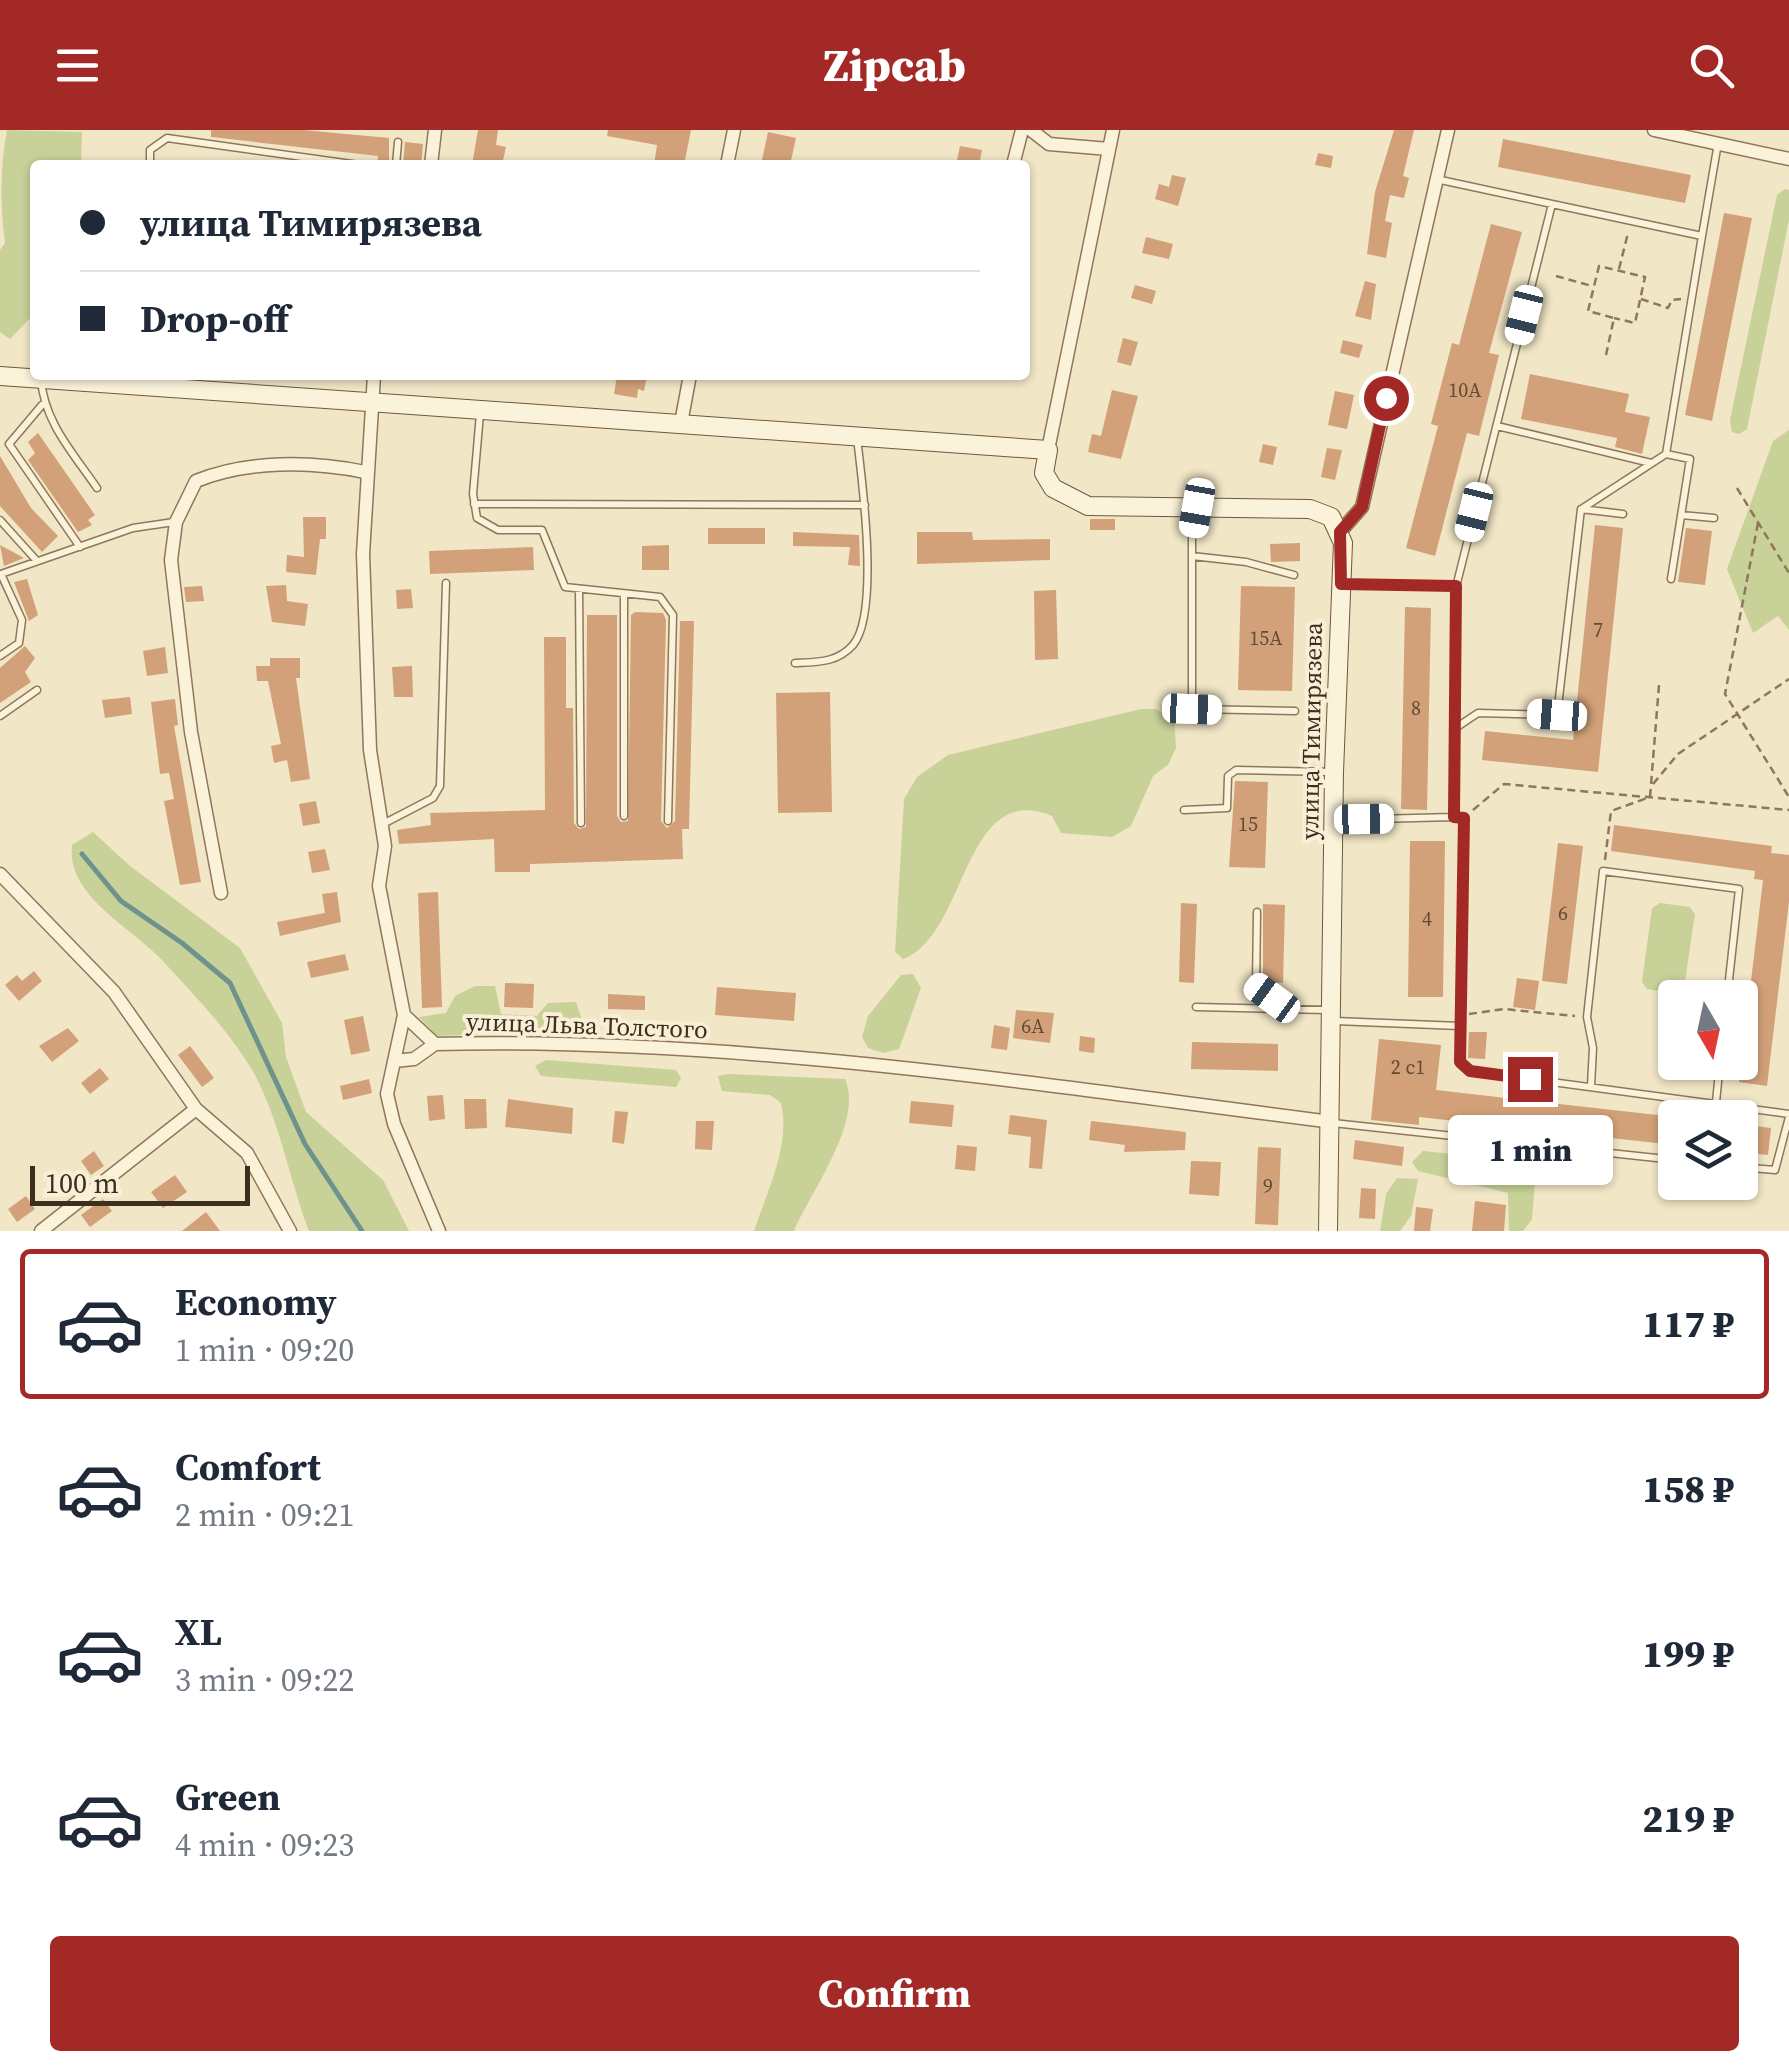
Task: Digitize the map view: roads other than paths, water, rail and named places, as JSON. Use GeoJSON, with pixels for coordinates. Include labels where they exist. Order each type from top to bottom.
{"type":"FeatureCollection","features":[{"type":"Feature","properties":{"kind":"street"},"geometry":{"type":"LineString","coordinates":[[432,160],[435,130]]}},
{"type":"Feature","properties":{"kind":"street"},"geometry":{"type":"LineString","coordinates":[[729,160],[734,130]]}},
{"type":"Feature","properties":{"kind":"street"},"geometry":{"type":"LineString","coordinates":[[1014,160],[1022,130]]}},
{"type":"Feature","properties":{"kind":"street"},"geometry":{"type":"LineString","coordinates":[[1031,130],[1050,144],[1109,148]]}},
{"type":"Feature","properties":{"kind":"street"},"geometry":{"type":"LineString","coordinates":[[1113,130],[1044,472],[1053,488],[1088,506],[1310,510],[1330,517],[1340,532],[1362,507],[1448,130]]}},
{"type":"Feature","properties":{"kind":"street"},"geometry":{"type":"LineString","coordinates":[[1654,130],[1710,138],[1789,158]]}},
{"type":"Feature","properties":{"kind":"street"},"geometry":{"type":"LineString","coordinates":[[0,376],[30,377]]}},
{"type":"Feature","properties":{"kind":"street"},"geometry":{"type":"LineString","coordinates":[[153,380],[370,402],[1048,450]]}},
{"type":"Feature","properties":{"kind":"street"},"geometry":{"type":"LineString","coordinates":[[373,380],[365,472],[370,750],[385,846],[379,886],[404,1015],[387,1094],[394,1124],[439,1231]]}},
{"type":"Feature","properties":{"kind":"street"},"geometry":{"type":"LineString","coordinates":[[682,423],[689,380]]}},
{"type":"Feature","properties":{"kind":"street"},"geometry":{"type":"LineString","coordinates":[[220,893],[191,732],[172,560],[176,522],[196,481],[226,469],[326,464],[365,472]]}},
{"type":"Feature","properties":{"kind":"street","name":"улица Тимирязева"},"geometry":{"type":"LineString","coordinates":[[1328,1231],[1340,532]]}},
{"type":"Feature","properties":{"kind":"street"},"geometry":{"type":"LineString","coordinates":[[0,874],[114,992],[196,1109],[248,1153],[290,1231]]}},
{"type":"Feature","properties":{"kind":"street","name":"улица Льва Толстого"},"geometry":{"type":"LineString","coordinates":[[404,1015],[435,1044],[518,1042],[840,1059],[1332,1122]]}},
{"type":"Feature","properties":{"kind":"street"},"geometry":{"type":"LineString","coordinates":[[394,1061],[414,1059],[435,1044]]}},
{"type":"Feature","properties":{"kind":"street"},"geometry":{"type":"LineString","coordinates":[[41,1231],[196,1109]]}},
{"type":"Feature","properties":{"kind":"lane"},"geometry":{"type":"LineString","coordinates":[[150,160],[150,150],[167,138],[323,160]]}},
{"type":"Feature","properties":{"kind":"lane"},"geometry":{"type":"LineString","coordinates":[[1666,454],[1702,236],[1710,138]]}},
{"type":"Feature","properties":{"kind":"lane"},"geometry":{"type":"LineString","coordinates":[[396,160],[398,142]]}},
{"type":"Feature","properties":{"kind":"lane"},"geometry":{"type":"LineString","coordinates":[[1434,178],[1702,236]]}},
{"type":"Feature","properties":{"kind":"lane"},"geometry":{"type":"LineString","coordinates":[[1454,817],[1456,586],[1552,204]]}},
{"type":"Feature","properties":{"kind":"lane"},"geometry":{"type":"LineString","coordinates":[[41,380],[42,405],[96,488]]}},
{"type":"Feature","properties":{"kind":"lane"},"geometry":{"type":"LineString","coordinates":[[42,405],[9,444],[80,547]]}},
{"type":"Feature","properties":{"kind":"lane"},"geometry":{"type":"LineString","coordinates":[[481,408],[474,504],[477,518],[498,530],[542,530],[565,587],[660,596],[673,614],[668,821]]}},
{"type":"Feature","properties":{"kind":"lane"},"geometry":{"type":"LineString","coordinates":[[1496,426],[1650,464]]}},
{"type":"Feature","properties":{"kind":"lane"},"geometry":{"type":"LineString","coordinates":[[796,664],[827,662],[841,655],[859,635],[866,603],[865,505],[857,437]]}},
{"type":"Feature","properties":{"kind":"lane"},"geometry":{"type":"LineString","coordinates":[[1581,509],[1666,454],[1690,459],[1671,579]]}},
{"type":"Feature","properties":{"kind":"lane"},"geometry":{"type":"LineString","coordinates":[[474,504],[865,505]]}},
{"type":"Feature","properties":{"kind":"lane"},"geometry":{"type":"LineString","coordinates":[[1197,508],[1192,556],[1192,709],[1295,712]]}},
{"type":"Feature","properties":{"kind":"lane"},"geometry":{"type":"LineString","coordinates":[[1581,509],[1623,514]]}},
{"type":"Feature","properties":{"kind":"lane"},"geometry":{"type":"LineString","coordinates":[[1456,728],[1478,713],[1557,715],[1581,509]]}},
{"type":"Feature","properties":{"kind":"lane"},"geometry":{"type":"LineString","coordinates":[[1681,515],[1714,518]]}},
{"type":"Feature","properties":{"kind":"lane"},"geometry":{"type":"LineString","coordinates":[[1,519],[37,561]]}},
{"type":"Feature","properties":{"kind":"lane"},"geometry":{"type":"LineString","coordinates":[[0,656],[20,642],[22,620],[4,589],[1,574],[132,528],[176,522]]}},
{"type":"Feature","properties":{"kind":"lane"},"geometry":{"type":"LineString","coordinates":[[1192,556],[1246,562],[1294,576]]}},
{"type":"Feature","properties":{"kind":"lane"},"geometry":{"type":"LineString","coordinates":[[382,825],[433,798],[440,786],[446,583]]}},
{"type":"Feature","properties":{"kind":"lane"},"geometry":{"type":"LineString","coordinates":[[1341,584],[1456,586]]}},
{"type":"Feature","properties":{"kind":"lane"},"geometry":{"type":"LineString","coordinates":[[579,589],[581,822]]}},
{"type":"Feature","properties":{"kind":"lane"},"geometry":{"type":"LineString","coordinates":[[624,594],[624,816]]}},
{"type":"Feature","properties":{"kind":"lane"},"geometry":{"type":"LineString","coordinates":[[0,716],[37,690]]}},
{"type":"Feature","properties":{"kind":"lane"},"geometry":{"type":"LineString","coordinates":[[1184,810],[1227,808],[1228,776],[1236,770],[1334,772]]}},
{"type":"Feature","properties":{"kind":"lane"},"geometry":{"type":"LineString","coordinates":[[1333,820],[1464,818],[1460,1062],[1470,1071],[1700,1100]]}},
{"type":"Feature","properties":{"kind":"lane"},"geometry":{"type":"LineString","coordinates":[[1591,1086],[1594,1048],[1587,1017],[1603,871],[1739,889],[1729,980]]}},
{"type":"Feature","properties":{"kind":"lane"},"geometry":{"type":"LineString","coordinates":[[1257,912],[1256,986],[1289,1010]]}},
{"type":"Feature","properties":{"kind":"lane"},"geometry":{"type":"LineString","coordinates":[[1196,1007],[1289,1010],[1460,1026]]}},
{"type":"Feature","properties":{"kind":"lane"},"geometry":{"type":"LineString","coordinates":[[1758,1109],[1789,1115],[1775,1170],[1758,1169]]}},
{"type":"Feature","properties":{"kind":"lane"},"geometry":{"type":"LineString","coordinates":[[1332,1122],[1658,1158]]}},
{"type":"Feature","properties":{"kind":"waterway"},"geometry":{"type":"LineString","coordinates":[[82,854],[121,901],[182,943],[230,983],[305,1144],[362,1231]]}}]}
